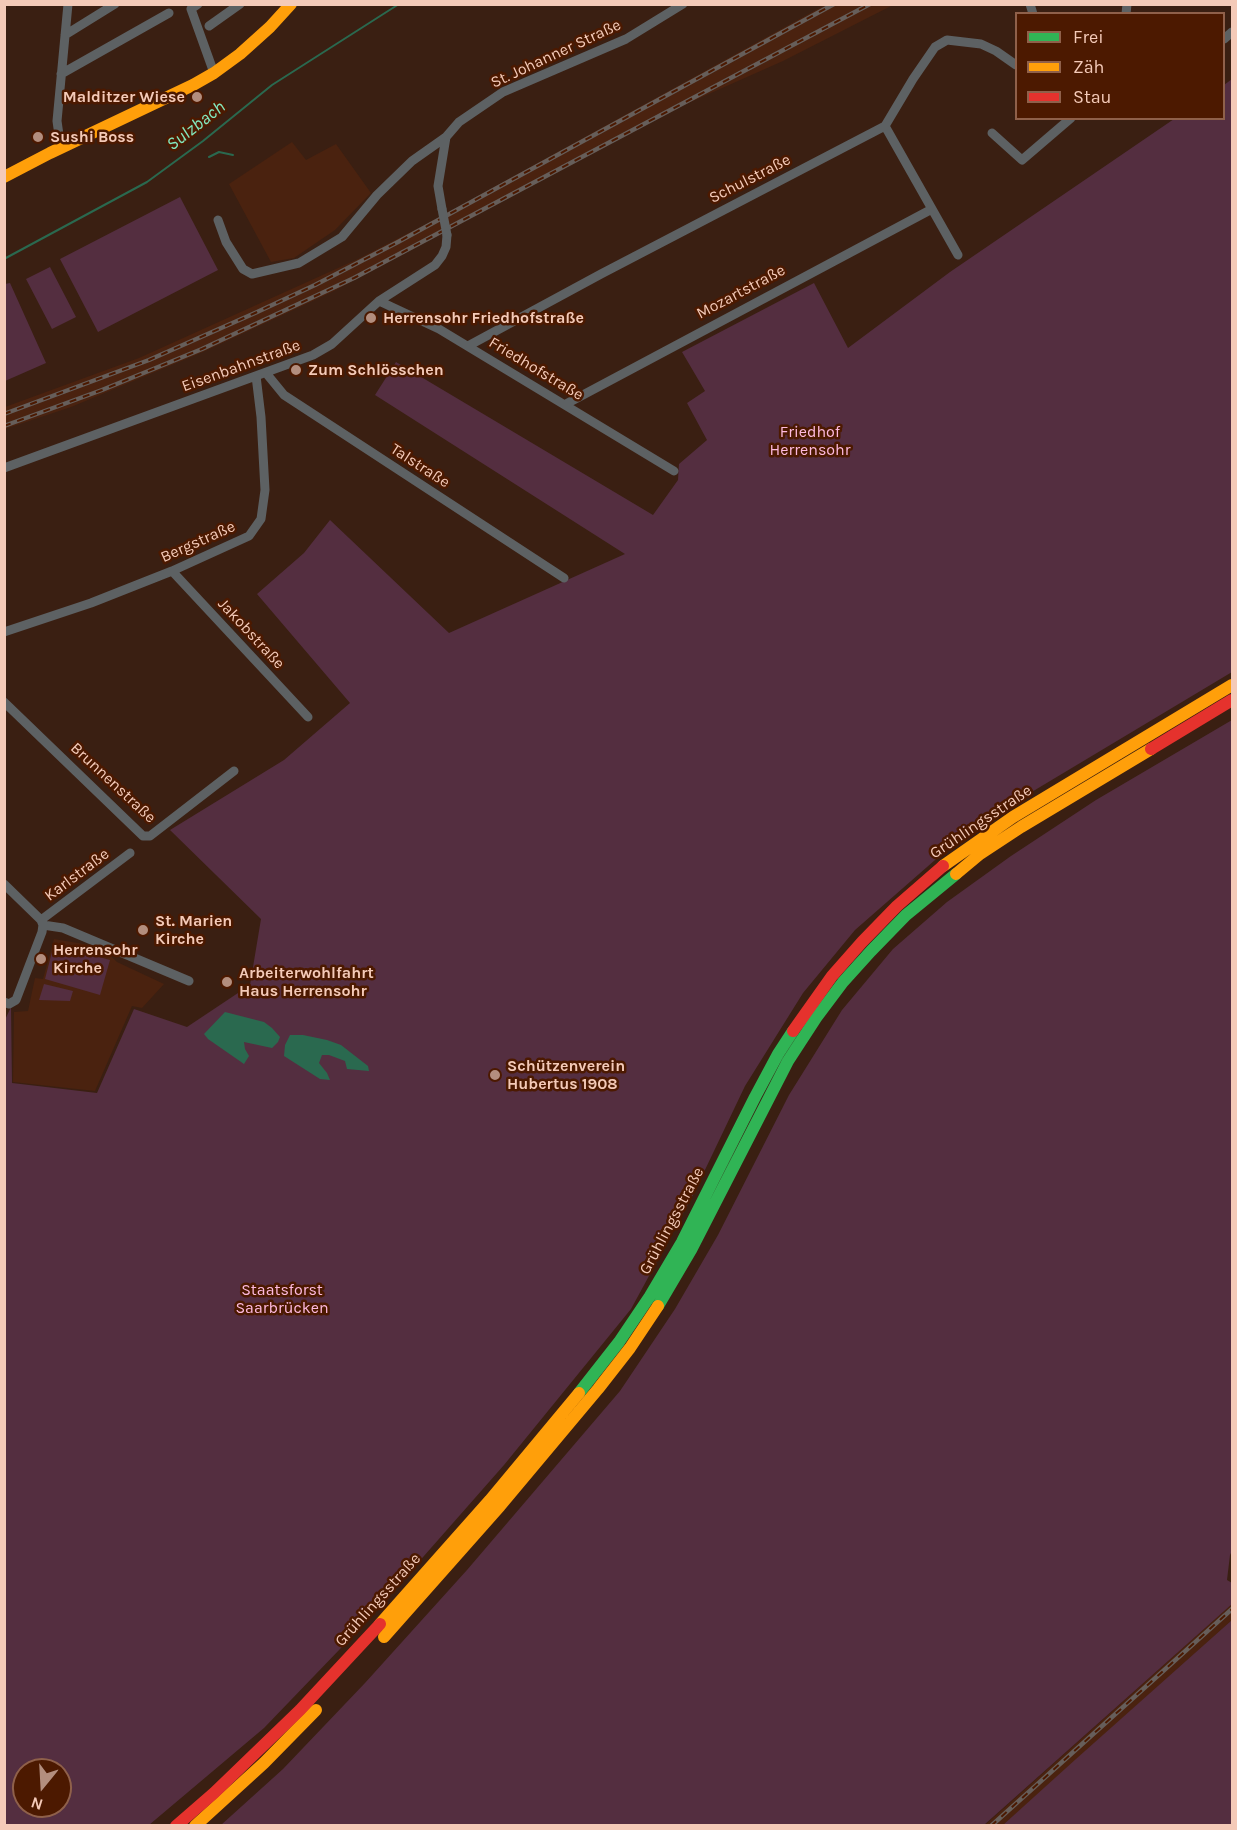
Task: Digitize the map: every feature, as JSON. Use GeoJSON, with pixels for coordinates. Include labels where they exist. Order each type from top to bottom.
{"type":"FeatureCollection","features":[{"type":"Feature","properties":{"kind":"main road"},"geometry":{"type":"LineString","coordinates":[[4,177],[214,73],[258,38],[291,4]]}},
{"type":"Feature","properties":{"kind":"main road","name":"Grühlingsstraße"},"geometry":{"type":"LineString","coordinates":[[176,1826],[255,1755],[385,1619],[490,1500],[620,1342],[682,1242],[778,1054],[832,976],[862,942],[933,874],[973,844],[1233,685]]}},
{"type":"Feature","properties":{"kind":"main road"},"geometry":{"type":"LineString","coordinates":[[195,1826],[264,1763],[394,1626],[500,1506],[630,1348],[691,1250],[788,1061],[843,982],[871,951],[906,915],[980,854],[1233,700]]}},
{"type":"Feature","properties":{"kind":"street"},"geometry":{"type":"LineString","coordinates":[[64,147],[57,121],[68,4]]}},
{"type":"Feature","properties":{"kind":"street"},"geometry":{"type":"LineString","coordinates":[[64,35],[115,4]]}},
{"type":"Feature","properties":{"kind":"street"},"geometry":{"type":"LineString","coordinates":[[198,4],[191,9],[214,73]]}},
{"type":"Feature","properties":{"kind":"street"},"geometry":{"type":"LineString","coordinates":[[209,26],[240,4]]}},
{"type":"Feature","properties":{"kind":"street","name":"St. Johanner Straße"},"geometry":{"type":"LineString","coordinates":[[218,220],[226,242],[243,269],[252,274],[299,263],[342,237],[377,195],[405,168],[446,137],[459,122],[503,92],[626,39],[683,4]]}},
{"type":"Feature","properties":{"kind":"street"},"geometry":{"type":"LineString","coordinates":[[60,74],[169,13]]}},
{"type":"Feature","properties":{"kind":"street"},"geometry":{"type":"LineString","coordinates":[[958,255],[885,126],[935,47],[947,40],[981,44],[1015,64]]}},
{"type":"Feature","properties":{"kind":"street"},"geometry":{"type":"LineString","coordinates":[[992,133],[1022,160],[1069,120]]}},
{"type":"Feature","properties":{"kind":"street","name":"Schulstraße"},"geometry":{"type":"LineString","coordinates":[[468,346],[611,268],[885,126]]}},
{"type":"Feature","properties":{"kind":"street","name":"Eisenbahnstraße"},"geometry":{"type":"LineString","coordinates":[[4,468],[266,373],[313,355],[332,344],[379,301],[435,265],[442,256],[446,247],[447,235],[438,186],[446,137]]}},
{"type":"Feature","properties":{"kind":"street","name":"Mozartstraße"},"geometry":{"type":"LineString","coordinates":[[566,405],[932,208]]}},
{"type":"Feature","properties":{"kind":"street","name":"Friedhofstraße"},"geometry":{"type":"LineString","coordinates":[[379,301],[439,329],[674,471]]}},
{"type":"Feature","properties":{"kind":"street","name":"Talstraße"},"geometry":{"type":"LineString","coordinates":[[266,373],[284,395],[564,578]]}},
{"type":"Feature","properties":{"kind":"street","name":"Bergstraße"},"geometry":{"type":"LineString","coordinates":[[4,632],[91,603],[172,571],[249,536],[261,519],[265,490],[256,376]]}},
{"type":"Feature","properties":{"kind":"street","name":"Jakobstraße"},"geometry":{"type":"LineString","coordinates":[[172,571],[308,717]]}},
{"type":"Feature","properties":{"kind":"street","name":"Brunnenstraße"},"geometry":{"type":"LineString","coordinates":[[4,702],[143,836],[150,836],[234,771]]}},
{"type":"Feature","properties":{"kind":"street","name":"Karlstraße"},"geometry":{"type":"LineString","coordinates":[[42,923],[130,853]]}},
{"type":"Feature","properties":{"kind":"street","name":"Karlstraße"},"geometry":{"type":"LineString","coordinates":[[4,884],[42,923],[63,928],[189,981]]}},
{"type":"Feature","properties":{"kind":"street"},"geometry":{"type":"LineString","coordinates":[[4,1002],[9,1004],[16,1000],[42,932],[42,923]]}},
{"type":"Feature","properties":{"kind":"shaded area"},"geometry":{"type":"Polygon","coordinates":[[[825,5],[893,5],[783,61],[684,105],[332,292],[203,352],[71,407],[5,429],[5,407],[139,358],[358,259],[432,221],[825,5]]]}},
{"type":"Feature","properties":{"kind":"shaded area"},"geometry":{"type":"Polygon","coordinates":[[[292,142],[306,160],[336,144],[371,193],[335,230],[294,258],[271,262],[229,184],[292,142]]]}},
{"type":"Feature","properties":{"kind":"shaded area"},"geometry":{"type":"Polygon","coordinates":[[[54,939],[90,945],[106,951],[117,962],[164,984],[142,1008],[132,1006],[95,1091],[13,1082],[14,1012],[28,1011],[35,978],[43,979],[54,939]]]}},
{"type":"Feature","properties":{"kind":"shaded area"},"geometry":{"type":"Polygon","coordinates":[[[225,1012],[264,1022],[280,1037],[278,1042],[272,1048],[244,1042],[249,1056],[244,1064],[204,1034],[225,1012]]]}},
{"type":"Feature","properties":{"kind":"shaded area"},"geometry":{"type":"Polygon","coordinates":[[[290,1035],[303,1035],[341,1045],[368,1066],[369,1071],[347,1069],[345,1061],[322,1055],[319,1063],[330,1080],[320,1079],[284,1056],[285,1045],[290,1035]]]}},
{"type":"Feature","properties":{"kind":"shaded area"},"geometry":{"type":"Polygon","coordinates":[[[1232,1604],[1232,1620],[1026,1805],[1003,1825],[984,1826],[1232,1604]]]}},
{"type":"Feature","properties":{"kind":"green space","name":"Staatsforst Saarbrücken"},"geometry":{"type":"Polygon","coordinates":[[[1232,79],[1232,672],[1015,802],[943,853],[855,930],[803,993],[745,1086],[693,1195],[631,1309],[504,1465],[365,1623],[264,1728],[149,1825],[5,1826],[4,1022],[11,1007],[12,1083],[97,1093],[134,1009],[187,1027],[250,985],[261,919],[170,830],[284,760],[350,703],[257,594],[304,553],[330,520],[449,633],[625,554],[375,395],[396,362],[653,515],[678,480],[679,464],[707,440],[687,403],[705,391],[682,352],[814,283],[848,348],[950,272],[1173,120],[1225,120],[1225,84],[1232,79]]]}},
{"type":"Feature","properties":{"kind":"green space"},"geometry":{"type":"Polygon","coordinates":[[[180,197],[218,270],[98,332],[60,259],[180,197]]]}},
{"type":"Feature","properties":{"kind":"green space"},"geometry":{"type":"Polygon","coordinates":[[[50,267],[76,317],[52,329],[26,279],[50,267]]]}},
{"type":"Feature","properties":{"kind":"green space"},"geometry":{"type":"Polygon","coordinates":[[[10,283],[46,363],[5,381],[5,284],[10,283]]]}},
{"type":"Feature","properties":{"kind":"green space"},"geometry":{"type":"Polygon","coordinates":[[[1232,720],[1232,1551],[1227,1580],[1232,1583],[1232,1604],[984,1825],[221,1825],[283,1769],[365,1683],[467,1570],[620,1391],[675,1309],[718,1235],[789,1095],[842,1010],[893,949],[947,902],[1011,856],[1096,800],[1232,720]]]}},
{"type":"Feature","properties":{"kind":"green space"},"geometry":{"type":"Polygon","coordinates":[[[54,944],[110,960],[100,995],[45,979],[54,944]]]}},
{"type":"Feature","properties":{"kind":"green space"},"geometry":{"type":"Polygon","coordinates":[[[44,984],[73,991],[70,1001],[39,1000],[44,984]]]}},
{"type":"Feature","properties":{"kind":"green space"},"geometry":{"type":"Polygon","coordinates":[[[1232,1620],[1232,1825],[1003,1825],[1076,1759],[1232,1620]]]}},
{"type":"Feature","properties":{"kind":"waterway","name":"Sulzbach"},"geometry":{"type":"LineString","coordinates":[[4,259],[147,182],[203,141],[272,85],[399,4]]}},
{"type":"Feature","properties":{"kind":"waterway"},"geometry":{"type":"LineString","coordinates":[[209,157],[219,152],[233,155]]}},
{"type":"Feature","properties":{"kind":"railway"},"geometry":{"type":"LineString","coordinates":[[4,414],[149,360],[315,285],[834,4]]}},
{"type":"Feature","properties":{"kind":"railway"},"geometry":{"type":"LineString","coordinates":[[4,426],[102,390],[202,349],[354,278],[870,4]]}},
{"type":"Feature","properties":{"kind":"railway"},"geometry":{"type":"LineString","coordinates":[[991,1826],[1232,1609]]}},
{"type":"Feature","properties":{"kind":"traffic: fast"},"geometry":{"type":"LineString","coordinates":[[658,1306],[691,1250],[788,1061],[816,1018],[843,982],[871,951],[906,915],[956,874]]}},
{"type":"Feature","properties":{"kind":"traffic: fast"},"geometry":{"type":"LineString","coordinates":[[579,1393],[619,1342],[682,1242],[755,1097],[793,1031]]}},
{"type":"Feature","properties":{"kind":"traffic: slow"},"geometry":{"type":"LineString","coordinates":[[4,177],[214,73],[240,54],[291,4]]}},
{"type":"Feature","properties":{"kind":"traffic: slow"},"geometry":{"type":"LineString","coordinates":[[943,866],[1013,817],[1232,685]]}},
{"type":"Feature","properties":{"kind":"traffic: slow"},"geometry":{"type":"LineString","coordinates":[[956,874],[980,854],[1021,827],[1151,749]]}},
{"type":"Feature","properties":{"kind":"traffic: slow"},"geometry":{"type":"LineString","coordinates":[[384,1637],[500,1506],[598,1389],[630,1348],[658,1306]]}},
{"type":"Feature","properties":{"kind":"traffic: slow"},"geometry":{"type":"LineString","coordinates":[[380,1624],[490,1500],[579,1393]]}},
{"type":"Feature","properties":{"kind":"traffic: slow"},"geometry":{"type":"LineString","coordinates":[[195,1826],[264,1763],[316,1710]]}},
{"type":"Feature","properties":{"kind":"traffic: jam"},"geometry":{"type":"LineString","coordinates":[[1151,749],[1232,700]]}},
{"type":"Feature","properties":{"kind":"traffic: jam"},"geometry":{"type":"LineString","coordinates":[[793,1031],[832,976],[862,942],[897,906],[943,866]]}},
{"type":"Feature","properties":{"kind":"traffic: jam"},"geometry":{"type":"LineString","coordinates":[[176,1826],[214,1793],[300,1710],[380,1624]]}},
{"type":"Feature","properties":{"kind":"place","name":"Malditzer Wiese"},"geometry":{"type":"Point","coordinates":[197,97]}},
{"type":"Feature","properties":{"kind":"place","name":"Sushi Boss"},"geometry":{"type":"Point","coordinates":[38,137]}},
{"type":"Feature","properties":{"kind":"place","name":"Herrensohr Friedhofstraße"},"geometry":{"type":"Point","coordinates":[371,318]}},
{"type":"Feature","properties":{"kind":"place","name":"Zum Schlösschen"},"geometry":{"type":"Point","coordinates":[296,370]}},
{"type":"Feature","properties":{"kind":"place","name":"St. Marien Kirche"},"geometry":{"type":"Point","coordinates":[143,930]}},
{"type":"Feature","properties":{"kind":"place","name":"Herrensohr Kirche"},"geometry":{"type":"Point","coordinates":[41,959]}},
{"type":"Feature","properties":{"kind":"place","name":"Arbeiterwohlfahrt Haus Herrensohr"},"geometry":{"type":"Point","coordinates":[227,982]}},
{"type":"Feature","properties":{"kind":"place","name":"Schützenverein Hubertus 1908"},"geometry":{"type":"Point","coordinates":[495,1075]}},
{"type":"Feature","properties":{"kind":"park label","name":"Friedhof Herrensohr"},"geometry":{"type":"Point","coordinates":[810,441]}}]}
